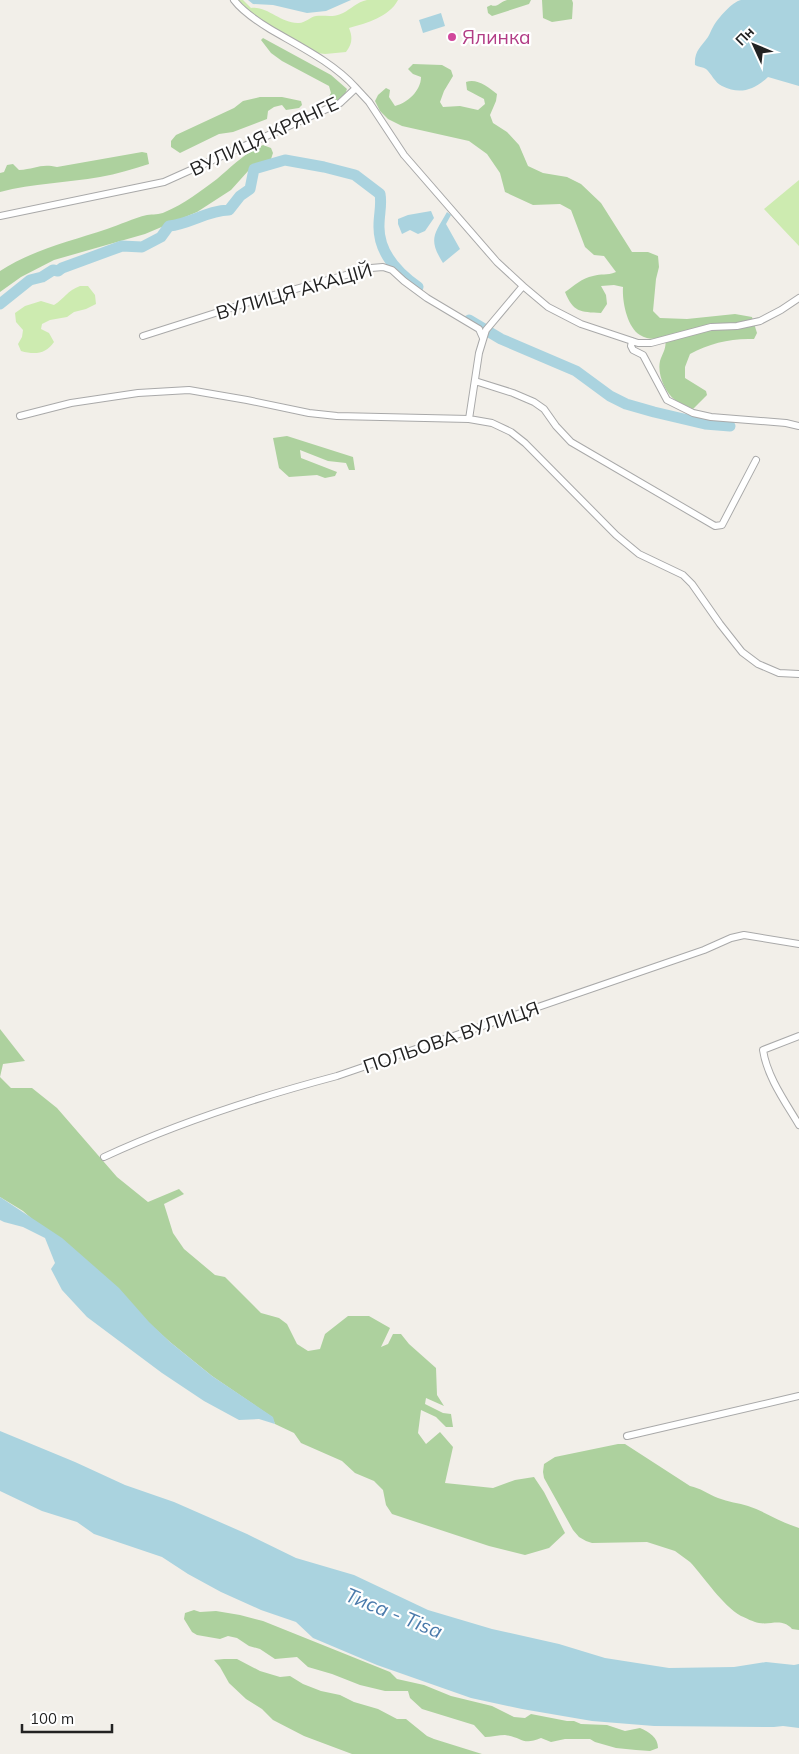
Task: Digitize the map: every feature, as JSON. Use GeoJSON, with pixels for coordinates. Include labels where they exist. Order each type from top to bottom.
{"type":"FeatureCollection","features":[{"type":"Feature","properties":{"kind":"street"},"geometry":{"type":"LineString","coordinates":[[234,0],[238,6],[257,20],[328,64],[356,88]]}},
{"type":"Feature","properties":{"kind":"street","name":"ВУЛИЦЯ КРЯНГЕ"},"geometry":{"type":"LineString","coordinates":[[0,216],[164,182],[340,104],[356,88],[369,102],[404,155],[497,262],[523,286],[548,307],[582,324],[632,342]]}},
{"type":"Feature","properties":{"kind":"street","name":"ВУЛИЦЯ АКАЦІЙ"},"geometry":{"type":"LineString","coordinates":[[143,336],[252,301],[383,266],[392,270],[427,298],[479,329],[483,338]]}},
{"type":"Feature","properties":{"kind":"street"},"geometry":{"type":"LineString","coordinates":[[470,419],[475,381],[486,330],[523,286]]}},
{"type":"Feature","properties":{"kind":"street"},"geometry":{"type":"LineString","coordinates":[[799,298],[760,321],[737,326],[711,328],[651,343],[632,342],[631,346],[633,350],[643,355],[667,400],[693,413],[712,417],[786,423],[799,426]]}},
{"type":"Feature","properties":{"kind":"street"},"geometry":{"type":"LineString","coordinates":[[475,381],[534,402],[544,410],[571,442],[715,526],[722,525],[756,460]]}},
{"type":"Feature","properties":{"kind":"street"},"geometry":{"type":"LineString","coordinates":[[20,416],[71,403],[138,393],[189,390],[309,413],[337,416],[470,419],[492,423],[511,432],[524,443],[616,535],[639,554],[683,575],[692,584],[742,652],[758,664],[780,673],[799,674]]}},
{"type":"Feature","properties":{"kind":"street","name":"ПОЛЬОВА ВУЛИЦЯ"},"geometry":{"type":"LineString","coordinates":[[104,1157],[136,1142],[186,1123],[289,1089],[337,1076],[672,962],[731,938],[744,935],[799,944]]}},
{"type":"Feature","properties":{"kind":"street"},"geometry":{"type":"LineString","coordinates":[[799,1036],[763,1050],[776,1086],[799,1125]]}},
{"type":"Feature","properties":{"kind":"street"},"geometry":{"type":"LineString","coordinates":[[627,1436],[799,1396]]}},
{"type":"Feature","properties":{"kind":"green space"},"geometry":{"type":"Polygon","coordinates":[[[238,0],[243,0],[251,8],[263,10],[292,23],[299,23],[316,16],[339,15],[360,2],[367,0],[398,0],[383,15],[349,28],[351,41],[346,52],[325,54],[317,53],[272,28],[248,11],[238,0]]]}},
{"type":"Feature","properties":{"kind":"green space"},"geometry":{"type":"Polygon","coordinates":[[[507,0],[531,0],[529,4],[492,16],[488,13],[487,7],[507,0]]]}},
{"type":"Feature","properties":{"kind":"green space"},"geometry":{"type":"Polygon","coordinates":[[[542,0],[572,0],[572,19],[552,22],[543,18],[542,0]]]}},
{"type":"Feature","properties":{"kind":"green space"},"geometry":{"type":"Polygon","coordinates":[[[263,38],[331,75],[347,89],[343,98],[336,102],[329,102],[327,100],[331,93],[329,86],[282,61],[271,53],[261,40],[263,38]]]}},
{"type":"Feature","properties":{"kind":"green space"},"geometry":{"type":"Polygon","coordinates":[[[413,64],[442,65],[451,70],[453,76],[440,102],[443,107],[460,106],[478,110],[485,104],[484,99],[467,90],[466,82],[470,81],[478,82],[497,94],[490,115],[493,123],[507,132],[519,145],[528,166],[543,173],[567,177],[581,184],[601,203],[632,252],[648,252],[658,256],[659,267],[653,311],[660,318],[687,319],[735,314],[752,317],[757,333],[754,339],[737,339],[721,342],[690,354],[685,367],[685,378],[706,391],[707,395],[693,409],[671,397],[665,388],[659,366],[665,347],[665,338],[646,338],[635,331],[626,313],[623,287],[614,285],[601,286],[606,295],[607,304],[601,313],[578,310],[571,304],[565,292],[589,277],[616,272],[604,256],[594,255],[585,247],[571,210],[560,204],[533,205],[505,192],[500,173],[487,154],[469,141],[402,126],[388,119],[380,111],[375,101],[378,95],[386,88],[390,90],[389,97],[395,106],[413,96],[416,92],[421,77],[413,74],[408,69],[413,64]]]}},
{"type":"Feature","properties":{"kind":"green space"},"geometry":{"type":"Polygon","coordinates":[[[260,97],[282,97],[301,101],[302,105],[299,108],[286,110],[282,105],[274,107],[268,111],[267,119],[233,132],[219,134],[180,153],[171,147],[171,141],[176,135],[234,108],[243,101],[260,97]]]}},
{"type":"Feature","properties":{"kind":"green space"},"geometry":{"type":"Polygon","coordinates":[[[263,145],[271,148],[273,153],[271,159],[249,170],[231,190],[197,212],[145,234],[54,260],[21,277],[0,292],[0,271],[12,264],[52,247],[137,218],[160,214],[172,209],[199,193],[244,156],[263,145]]]}},
{"type":"Feature","properties":{"kind":"green space"},"geometry":{"type":"Polygon","coordinates":[[[142,152],[147,153],[149,164],[119,173],[0,192],[0,173],[4,172],[7,165],[13,164],[19,170],[42,166],[57,167],[142,152]]]}},
{"type":"Feature","properties":{"kind":"green space"},"geometry":{"type":"Polygon","coordinates":[[[799,180],[799,246],[764,209],[799,180]]]}},
{"type":"Feature","properties":{"kind":"green space"},"geometry":{"type":"Polygon","coordinates":[[[80,286],[88,286],[95,295],[96,304],[74,312],[67,317],[50,320],[42,324],[41,329],[49,333],[54,342],[44,351],[31,353],[21,351],[18,344],[23,330],[16,322],[15,313],[25,306],[41,301],[54,305],[80,286]]]}},
{"type":"Feature","properties":{"kind":"green space"},"geometry":{"type":"Polygon","coordinates":[[[287,436],[353,457],[355,470],[349,470],[346,463],[328,461],[300,450],[301,458],[337,472],[335,476],[325,478],[317,475],[289,477],[279,468],[273,438],[287,436]]]}},
{"type":"Feature","properties":{"kind":"green space"},"geometry":{"type":"Polygon","coordinates":[[[0,1029],[25,1061],[3,1064],[0,1077],[0,1029]]]}},
{"type":"Feature","properties":{"kind":"green space"},"geometry":{"type":"Polygon","coordinates":[[[0,1077],[11,1088],[32,1088],[57,1108],[117,1177],[148,1202],[179,1189],[184,1194],[164,1204],[173,1233],[184,1249],[215,1275],[225,1277],[261,1313],[279,1318],[287,1324],[297,1344],[308,1351],[320,1349],[325,1334],[348,1316],[369,1316],[390,1328],[381,1347],[388,1344],[393,1334],[401,1334],[409,1344],[436,1368],[437,1395],[444,1406],[426,1398],[425,1404],[443,1413],[451,1414],[453,1427],[446,1427],[436,1417],[421,1410],[418,1433],[426,1444],[440,1432],[453,1447],[445,1483],[493,1488],[515,1480],[534,1477],[565,1533],[549,1548],[525,1555],[489,1546],[392,1514],[386,1505],[383,1490],[374,1481],[355,1473],[342,1461],[301,1443],[294,1433],[275,1424],[272,1417],[212,1376],[170,1342],[23,1211],[0,1197],[0,1077]]]}},
{"type":"Feature","properties":{"kind":"green space"},"geometry":{"type":"Polygon","coordinates":[[[625,1444],[690,1486],[722,1499],[755,1508],[799,1528],[799,1630],[792,1629],[784,1624],[759,1623],[741,1616],[720,1598],[690,1562],[675,1551],[647,1542],[592,1543],[579,1537],[573,1530],[544,1478],[544,1464],[555,1457],[625,1444]]]}},
{"type":"Feature","properties":{"kind":"green space"},"geometry":{"type":"Polygon","coordinates":[[[194,1610],[200,1612],[216,1611],[263,1621],[390,1672],[397,1679],[424,1685],[451,1696],[492,1706],[514,1717],[525,1718],[531,1714],[574,1721],[581,1724],[607,1725],[625,1731],[640,1728],[655,1738],[658,1748],[650,1751],[616,1748],[590,1739],[565,1739],[551,1742],[541,1738],[526,1741],[505,1735],[485,1737],[474,1725],[422,1709],[410,1698],[408,1691],[385,1691],[360,1685],[308,1667],[297,1657],[275,1659],[237,1638],[228,1636],[220,1639],[197,1635],[192,1632],[184,1619],[185,1613],[194,1610]]]}},
{"type":"Feature","properties":{"kind":"green space"},"geometry":{"type":"Polygon","coordinates":[[[237,1659],[260,1671],[280,1677],[290,1676],[303,1684],[321,1691],[340,1695],[354,1702],[378,1709],[397,1719],[406,1719],[427,1736],[434,1739],[482,1754],[352,1754],[304,1736],[273,1720],[229,1683],[214,1660],[237,1659]]]}},
{"type":"Feature","properties":{"kind":"water"},"geometry":{"type":"Polygon","coordinates":[[[248,0],[351,0],[326,11],[307,13],[273,5],[253,4],[248,0]]]}},
{"type":"Feature","properties":{"kind":"water"},"geometry":{"type":"Polygon","coordinates":[[[741,0],[799,0],[799,86],[768,77],[746,90],[729,89],[720,85],[706,69],[695,65],[697,53],[715,23],[730,7],[741,0]]]}},
{"type":"Feature","properties":{"kind":"water"},"geometry":{"type":"Polygon","coordinates":[[[441,13],[445,26],[423,33],[419,20],[441,13]]]}},
{"type":"Feature","properties":{"kind":"water"},"geometry":{"type":"Polygon","coordinates":[[[431,211],[434,218],[425,231],[418,234],[410,230],[402,234],[398,219],[408,215],[431,211]]]}},
{"type":"Feature","properties":{"kind":"water"},"geometry":{"type":"Polygon","coordinates":[[[447,212],[451,215],[446,224],[460,249],[443,263],[435,248],[434,237],[447,212]]]}},
{"type":"Feature","properties":{"kind":"water"},"geometry":{"type":"Polygon","coordinates":[[[0,1197],[62,1238],[119,1288],[149,1322],[170,1342],[212,1376],[273,1417],[275,1424],[259,1419],[239,1420],[204,1401],[162,1373],[87,1317],[62,1290],[51,1269],[55,1263],[45,1238],[23,1227],[0,1220],[0,1197]]]}},
{"type":"Feature","properties":{"kind":"water","name":"Тиса - Tisa"},"geometry":{"type":"Polygon","coordinates":[[[0,1431],[125,1485],[174,1502],[296,1558],[354,1575],[428,1610],[492,1629],[559,1644],[605,1658],[669,1668],[734,1667],[766,1662],[799,1664],[799,1728],[783,1726],[654,1726],[592,1721],[471,1698],[377,1665],[313,1638],[296,1622],[261,1610],[221,1592],[162,1557],[94,1534],[77,1522],[42,1511],[0,1491],[0,1431]]]}},
{"type":"Feature","properties":{"kind":"waterway"},"geometry":{"type":"LineString","coordinates":[[0,304],[30,280],[42,277],[53,270],[58,271],[122,246],[142,247],[161,237],[169,226],[184,223],[214,212],[229,210],[240,196],[250,189],[254,169],[285,160],[355,175],[380,194],[379,225],[382,244],[391,261],[403,275],[418,287]]}},
{"type":"Feature","properties":{"kind":"waterway"},"geometry":{"type":"LineString","coordinates":[[469,320],[501,339],[576,371],[610,396],[626,404],[705,424],[730,426]]}},
{"type":"Feature","properties":{"kind":"place","name":"Ялинка"},"geometry":{"type":"Point","coordinates":[452,37]}}]}
